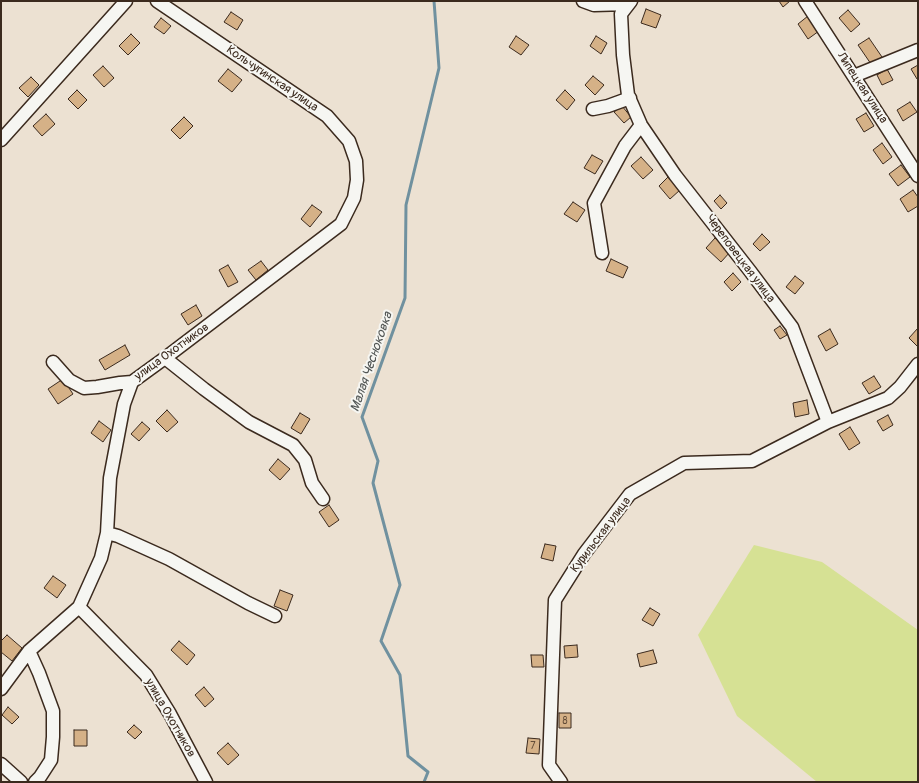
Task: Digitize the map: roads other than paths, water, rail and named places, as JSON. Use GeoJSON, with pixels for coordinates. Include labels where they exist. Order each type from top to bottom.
{"type":"FeatureCollection","features":[{"type":"Feature","properties":{"kind":"street"},"geometry":{"type":"LineString","coordinates":[[1,140],[126,1]]}},
{"type":"Feature","properties":{"kind":"street","name":"Кольчугинская улица"},"geometry":{"type":"LineString","coordinates":[[157,1],[327,116],[349,141],[356,160],[357,180]]}},
{"type":"Feature","properties":{"kind":"street"},"geometry":{"type":"LineString","coordinates":[[584,1],[594,5],[630,3]]}},
{"type":"Feature","properties":{"kind":"street","name":"Липецкая улица"},"geometry":{"type":"LineString","coordinates":[[805,1],[918,176]]}},
{"type":"Feature","properties":{"kind":"street","name":"Череповецкая улица"},"geometry":{"type":"LineString","coordinates":[[630,3],[621,14],[623,55],[630,98],[641,124],[675,175],[792,327],[828,422]]}},
{"type":"Feature","properties":{"kind":"street"},"geometry":{"type":"LineString","coordinates":[[854,76],[918,50]]}},
{"type":"Feature","properties":{"kind":"street"},"geometry":{"type":"LineString","coordinates":[[593,108],[608,106],[630,98]]}},
{"type":"Feature","properties":{"kind":"street"},"geometry":{"type":"LineString","coordinates":[[602,253],[594,203],[625,146],[641,124]]}},
{"type":"Feature","properties":{"kind":"street","name":"улица Охотников"},"geometry":{"type":"LineString","coordinates":[[1,689],[29,651],[79,607],[101,558],[107,533],[110,478],[124,404],[132,382],[342,224],[354,198],[357,180]]}},
{"type":"Feature","properties":{"kind":"street"},"geometry":{"type":"LineString","coordinates":[[165,358],[249,422],[293,445],[305,460],[312,483],[323,499]]}},
{"type":"Feature","properties":{"kind":"street"},"geometry":{"type":"LineString","coordinates":[[53,362],[69,380],[84,388],[132,382]]}},
{"type":"Feature","properties":{"kind":"street"},"geometry":{"type":"LineString","coordinates":[[828,422],[888,398],[900,387],[918,364]]}},
{"type":"Feature","properties":{"kind":"street","name":"Курильская улица"},"geometry":{"type":"LineString","coordinates":[[560,782],[549,765],[555,600],[584,554],[630,494],[684,463],[752,460],[828,422]]}},
{"type":"Feature","properties":{"kind":"street"},"geometry":{"type":"LineString","coordinates":[[107,533],[118,536],[169,559],[248,603],[275,616]]}},
{"type":"Feature","properties":{"kind":"street","name":"улица Охотников"},"geometry":{"type":"LineString","coordinates":[[79,607],[146,675],[170,714],[206,782]]}},
{"type":"Feature","properties":{"kind":"street"},"geometry":{"type":"LineString","coordinates":[[29,651],[39,673],[52,711],[53,737],[51,760],[35,782]]}},
{"type":"Feature","properties":{"kind":"street"},"geometry":{"type":"LineString","coordinates":[[1,764],[21,782]]}},
{"type":"Feature","properties":{"kind":"waterway","name":"Малая Чесноковка"},"geometry":{"type":"LineString","coordinates":[[424,782],[428,772],[408,756],[400,675],[381,641],[400,585],[373,483],[378,461],[362,417],[405,298],[406,205],[439,68],[434,1]]}}]}
